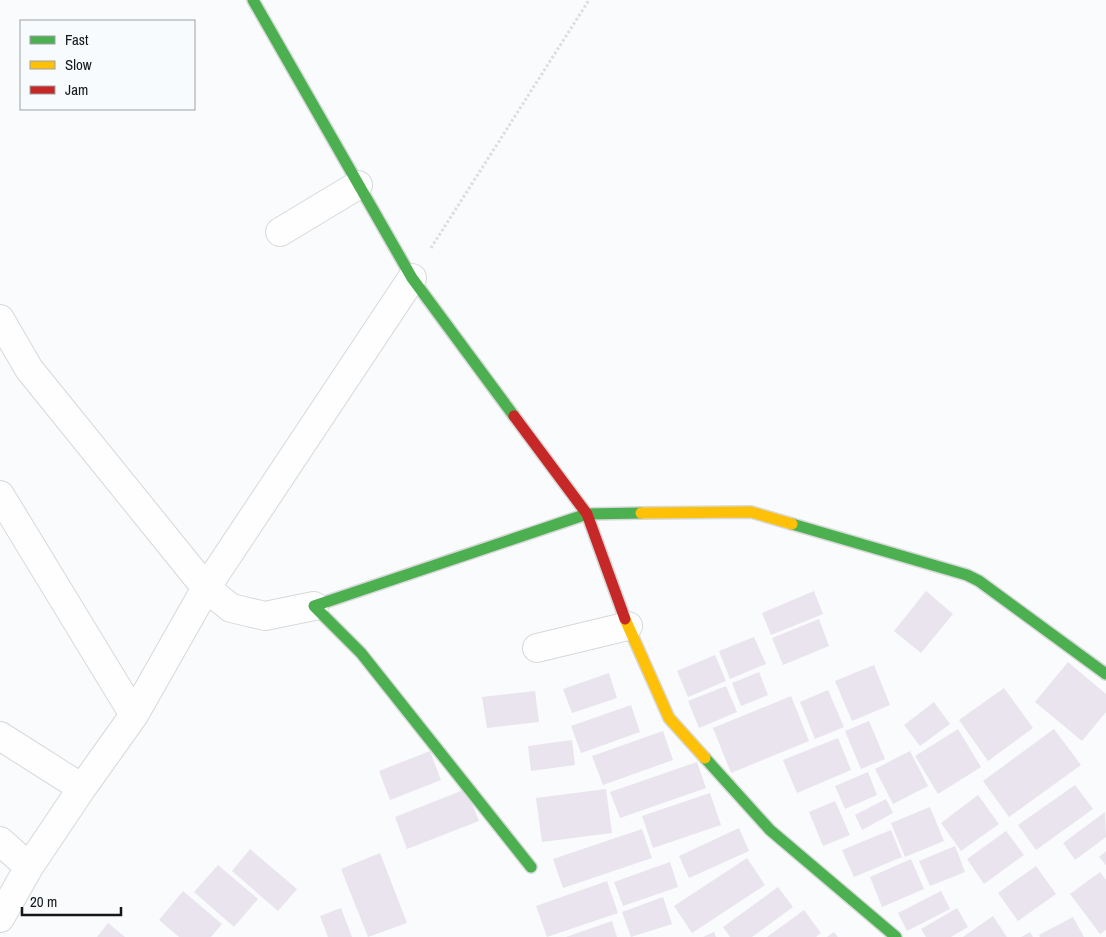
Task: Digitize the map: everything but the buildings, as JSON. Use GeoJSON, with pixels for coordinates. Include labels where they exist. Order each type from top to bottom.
{"type":"FeatureCollection","features":[{"type":"Feature","properties":{"kind":"street"},"geometry":{"type":"LineString","coordinates":[[252,0],[412,278],[587,514],[628,626],[670,718],[770,830],[896,937]]}},
{"type":"Feature","properties":{"kind":"street"},"geometry":{"type":"LineString","coordinates":[[280,232],[358,185]]}},
{"type":"Feature","properties":{"kind":"street"},"geometry":{"type":"LineString","coordinates":[[0,918],[29,867],[134,715],[206,588],[412,278]]}},
{"type":"Feature","properties":{"kind":"street"},"geometry":{"type":"LineString","coordinates":[[0,319],[29,369],[206,588],[231,608],[266,616],[314,606],[587,514],[751,512],[967,575],[979,581],[1106,674]]}},
{"type":"Feature","properties":{"kind":"street"},"geometry":{"type":"LineString","coordinates":[[0,495],[134,715]]}},
{"type":"Feature","properties":{"kind":"street"},"geometry":{"type":"LineString","coordinates":[[314,606],[361,653],[532,866]]}},
{"type":"Feature","properties":{"kind":"street"},"geometry":{"type":"LineString","coordinates":[[537,648],[628,626]]}},
{"type":"Feature","properties":{"kind":"street"},"geometry":{"type":"LineString","coordinates":[[0,736],[82,788]]}},
{"type":"Feature","properties":{"kind":"street"},"geometry":{"type":"LineString","coordinates":[[0,841],[29,867]]}},
{"type":"Feature","properties":{"kind":"path"},"geometry":{"type":"LineString","coordinates":[[412,278],[589,0]]}},
{"type":"Feature","properties":{"kind":"traffic: fast"},"geometry":{"type":"LineString","coordinates":[[253,0],[412,278],[514,416]]}},
{"type":"Feature","properties":{"kind":"traffic: fast"},"geometry":{"type":"LineString","coordinates":[[531,867],[361,653],[314,606],[587,514],[641,513]]}},
{"type":"Feature","properties":{"kind":"traffic: fast"},"geometry":{"type":"LineString","coordinates":[[792,524],[967,575],[979,581],[1106,674]]}},
{"type":"Feature","properties":{"kind":"traffic: fast"},"geometry":{"type":"LineString","coordinates":[[705,758],[770,830],[896,937]]}},
{"type":"Feature","properties":{"kind":"traffic: slow"},"geometry":{"type":"LineString","coordinates":[[641,513],[751,512],[792,524]]}},
{"type":"Feature","properties":{"kind":"traffic: slow"},"geometry":{"type":"LineString","coordinates":[[625,619],[669,718],[705,758]]}},
{"type":"Feature","properties":{"kind":"traffic: jam"},"geometry":{"type":"LineString","coordinates":[[514,416],[587,514],[625,619]]}}]}
